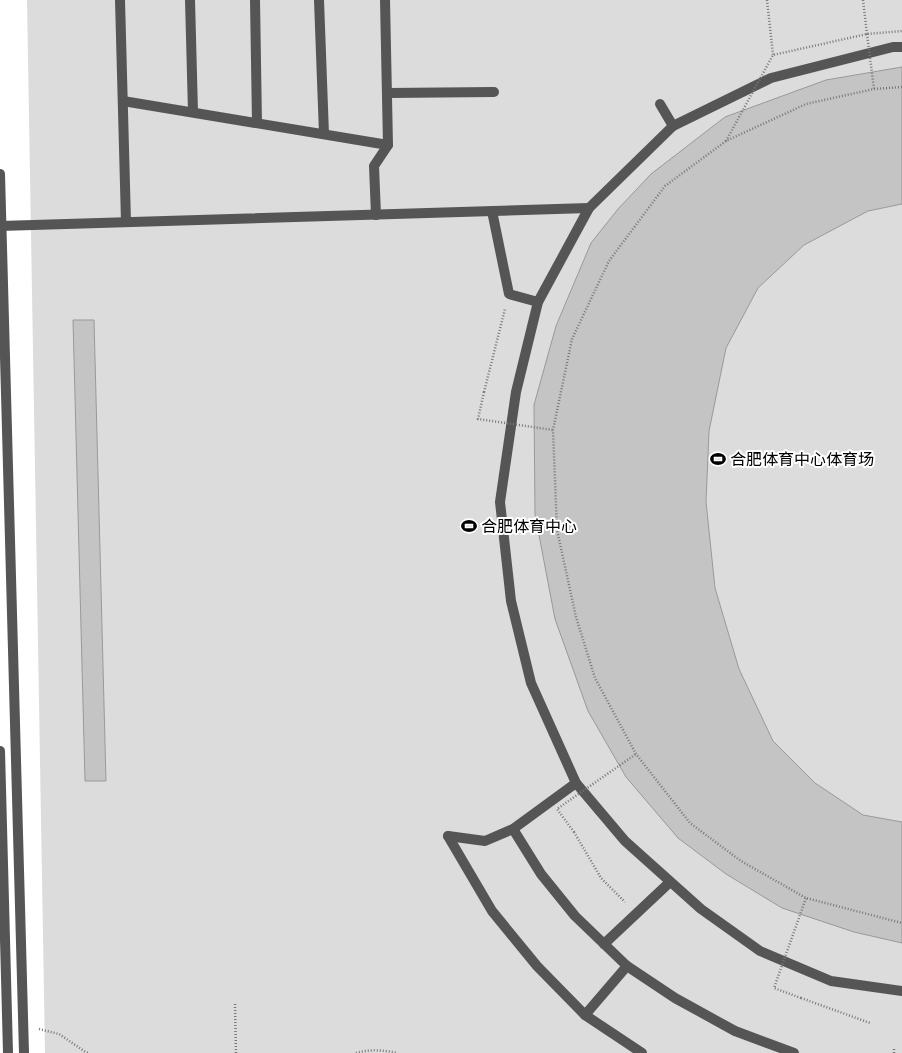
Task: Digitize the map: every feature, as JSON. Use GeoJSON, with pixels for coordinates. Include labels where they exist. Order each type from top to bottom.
{"type":"FeatureCollection","features":[{"type":"Feature","properties":{"kind":"street"},"geometry":{"type":"LineString","coordinates":[[120,0],[126,222]]}},
{"type":"Feature","properties":{"kind":"street"},"geometry":{"type":"LineString","coordinates":[[190,0],[193,112]]}},
{"type":"Feature","properties":{"kind":"street"},"geometry":{"type":"LineString","coordinates":[[255,0],[257,123]]}},
{"type":"Feature","properties":{"kind":"street"},"geometry":{"type":"LineString","coordinates":[[319,0],[324,134]]}},
{"type":"Feature","properties":{"kind":"street"},"geometry":{"type":"LineString","coordinates":[[376,215],[374,166],[388,145],[385,0]]}},
{"type":"Feature","properties":{"kind":"street"},"geometry":{"type":"LineString","coordinates":[[902,47],[893,47],[770,78],[673,126],[590,208],[538,302],[516,392],[500,502],[511,601],[531,683],[576,783],[625,841],[701,909],[760,952],[831,981],[902,991]]}},
{"type":"Feature","properties":{"kind":"street"},"geometry":{"type":"LineString","coordinates":[[388,93],[494,92]]}},
{"type":"Feature","properties":{"kind":"street"},"geometry":{"type":"LineString","coordinates":[[122,101],[388,145]]}},
{"type":"Feature","properties":{"kind":"street"},"geometry":{"type":"LineString","coordinates":[[660,104],[673,126]]}},
{"type":"Feature","properties":{"kind":"street"},"geometry":{"type":"LineString","coordinates":[[0,174],[2,301],[24,1053]]}},
{"type":"Feature","properties":{"kind":"street"},"geometry":{"type":"LineString","coordinates":[[1,226],[590,208]]}},
{"type":"Feature","properties":{"kind":"street"},"geometry":{"type":"LineString","coordinates":[[492,211],[509,294],[538,302]]}},
{"type":"Feature","properties":{"kind":"street"},"geometry":{"type":"LineString","coordinates":[[0,751],[8,1053]]}},
{"type":"Feature","properties":{"kind":"street"},"geometry":{"type":"LineString","coordinates":[[576,783],[513,829],[485,841],[448,836],[492,911],[537,966],[585,1015],[642,1053]]}},
{"type":"Feature","properties":{"kind":"street"},"geometry":{"type":"LineString","coordinates":[[513,829],[541,874],[575,916],[627,966],[675,998],[735,1031],[794,1053]]}},
{"type":"Feature","properties":{"kind":"street"},"geometry":{"type":"LineString","coordinates":[[604,944],[670,882]]}},
{"type":"Feature","properties":{"kind":"street"},"geometry":{"type":"LineString","coordinates":[[585,1015],[627,966]]}},
{"type":"Feature","properties":{"kind":"path"},"geometry":{"type":"LineString","coordinates":[[726,141],[774,55],[767,0]]}},
{"type":"Feature","properties":{"kind":"path"},"geometry":{"type":"LineString","coordinates":[[863,0],[874,89]]}},
{"type":"Feature","properties":{"kind":"path"},"geometry":{"type":"LineString","coordinates":[[774,55],[867,34],[902,31]]}},
{"type":"Feature","properties":{"kind":"path"},"geometry":{"type":"LineString","coordinates":[[902,87],[874,89],[806,104],[726,141],[665,186],[609,261],[572,339],[552,430],[557,530],[576,617],[594,678],[636,754],[690,823],[741,861],[806,898],[902,922]]}},
{"type":"Feature","properties":{"kind":"path"},"geometry":{"type":"LineString","coordinates":[[509,294],[478,419],[552,430]]}},
{"type":"Feature","properties":{"kind":"path"},"geometry":{"type":"LineString","coordinates":[[636,754],[557,809],[574,832],[601,878],[636,914]]}},
{"type":"Feature","properties":{"kind":"path"},"geometry":{"type":"LineString","coordinates":[[806,898],[774,988],[870,1023]]}},
{"type":"Feature","properties":{"kind":"path"},"geometry":{"type":"LineString","coordinates":[[234,1004],[236,1053]]}},
{"type":"Feature","properties":{"kind":"path"},"geometry":{"type":"LineString","coordinates":[[23,1025],[59,1034],[88,1053]]}},
{"type":"Feature","properties":{"kind":"path"},"geometry":{"type":"LineString","coordinates":[[894,1048],[894,1053]]}},
{"type":"Feature","properties":{"kind":"path"},"geometry":{"type":"LineString","coordinates":[[356,1053],[363,1051],[389,1051],[397,1053]]}},
{"type":"Feature","properties":{"kind":"shaded area","name":"合肥体育中心"},"geometry":{"type":"Polygon","coordinates":[[[27,0],[902,0],[902,1053],[45,1053],[27,0]]]}},
{"type":"Feature","properties":{"kind":"building","name":"合肥体育中心体育场"},"geometry":{"type":"Polygon","coordinates":[[[902,67],[902,204],[868,211],[804,245],[758,288],[726,348],[709,431],[706,502],[715,588],[739,669],[773,741],[815,783],[863,815],[902,822],[902,943],[854,932],[782,908],[726,874],[678,838],[626,777],[588,711],[555,619],[535,514],[534,405],[556,326],[591,243],[618,209],[651,174],[725,117],[826,80],[902,67]]]}},
{"type":"Feature","properties":{"kind":"building"},"geometry":{"type":"Polygon","coordinates":[[[73,320],[94,320],[106,781],[85,781],[73,320]]]}},
{"type":"Feature","properties":{"kind":"place","name":"合肥体育中心体育场"},"geometry":{"type":"Point","coordinates":[718,459]}},
{"type":"Feature","properties":{"kind":"place","name":"合肥体育中心"},"geometry":{"type":"Point","coordinates":[469,526]}}]}
